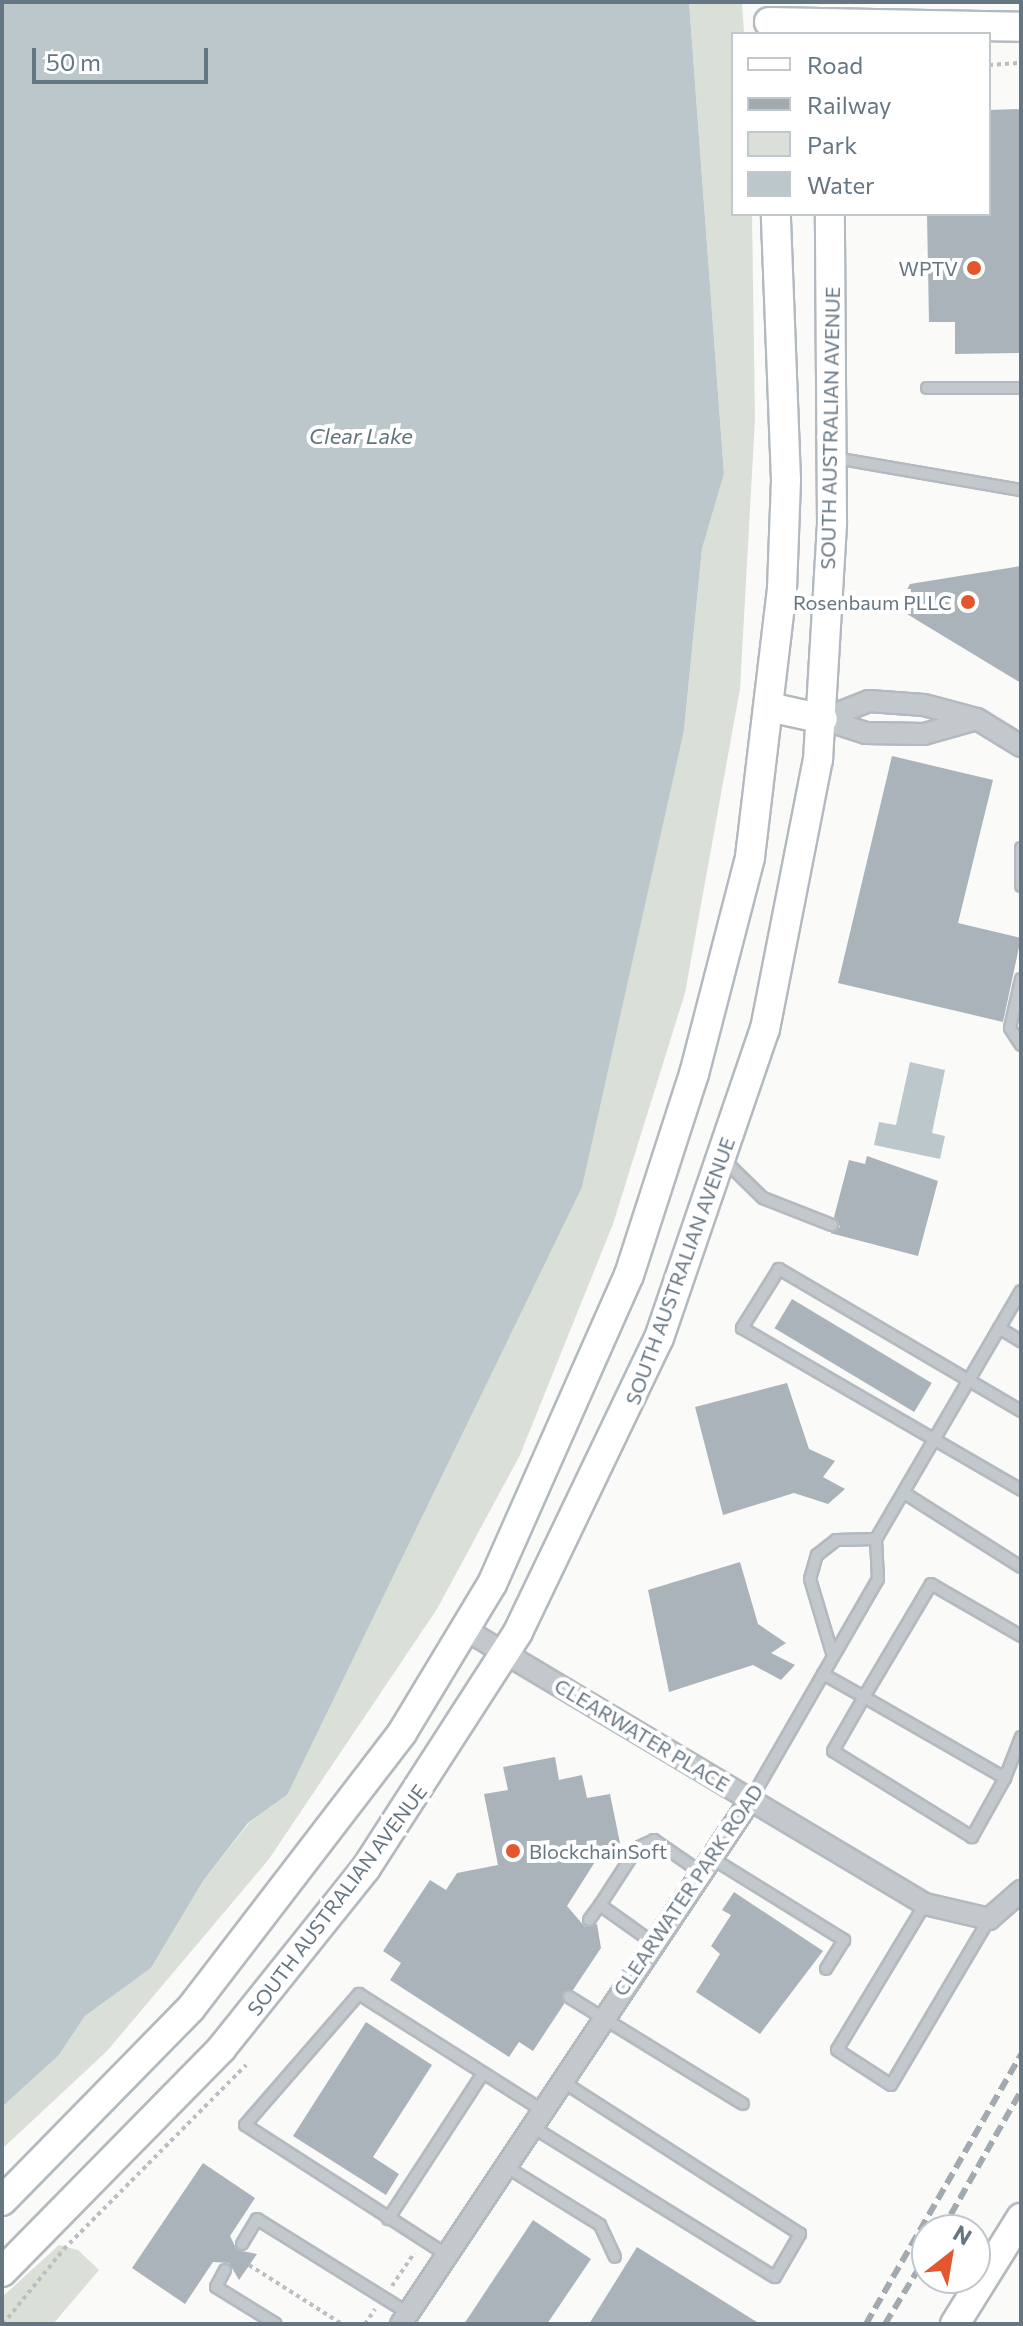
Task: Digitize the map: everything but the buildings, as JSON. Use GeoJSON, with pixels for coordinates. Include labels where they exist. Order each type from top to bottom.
{"type":"FeatureCollection","features":[{"type":"Feature","properties":{"kind":"main road"},"geometry":{"type":"LineString","coordinates":[[769,19],[1021,27]]}},
{"type":"Feature","properties":{"kind":"main road"},"geometry":{"type":"LineString","coordinates":[[2,2201],[113,2093],[266,1919],[466,1630],[590,1373],[658,1189],[750,857],[769,707],[786,480],[776,216]]}},
{"type":"Feature","properties":{"kind":"main road","name":"SOUTH AUSTRALIAN AVENUE"},"geometry":{"type":"LineString","coordinates":[[2,2272],[143,2134],[296,1960],[432,1773],[505,1655],[625,1418],[722,1158],[775,990],[823,719],[833,458],[830,216]]}},
{"type":"Feature","properties":{"kind":"main road"},"geometry":{"type":"LineString","coordinates":[[769,707],[823,719]]}},
{"type":"Feature","properties":{"kind":"main road"},"geometry":{"type":"LineString","coordinates":[[955,2324],[1021,2218]]}},
{"type":"Feature","properties":{"kind":"street"},"geometry":{"type":"LineString","coordinates":[[823,719],[869,701],[977,719],[1021,746]]}},
{"type":"Feature","properties":{"kind":"street"},"geometry":{"type":"LineString","coordinates":[[823,719],[866,733],[924,734],[977,719]]}},
{"type":"Feature","properties":{"kind":"street","name":"CLEARWATER PLACE"},"geometry":{"type":"LineString","coordinates":[[466,1630],[925,1904],[989,1919]]}},
{"type":"Feature","properties":{"kind":"street","name":"CLEARWATER PARK ROAD"},"geometry":{"type":"LineString","coordinates":[[405,2319],[704,1863],[751,1799]]}},
{"type":"Feature","properties":{"kind":"street"},"geometry":{"type":"LineString","coordinates":[[989,1919],[1021,1891]]}},
{"type":"Feature","properties":{"kind":"lane"},"geometry":{"type":"LineString","coordinates":[[927,388],[1021,388]]}},
{"type":"Feature","properties":{"kind":"lane"},"geometry":{"type":"LineString","coordinates":[[833,458],[1021,490]]}},
{"type":"Feature","properties":{"kind":"lane"},"geometry":{"type":"LineString","coordinates":[[1021,848],[1021,886]]}},
{"type":"Feature","properties":{"kind":"lane"},"geometry":{"type":"LineString","coordinates":[[1021,979],[1010,1028],[1021,1045]]}},
{"type":"Feature","properties":{"kind":"lane"},"geometry":{"type":"LineString","coordinates":[[722,1158],[763,1198],[832,1225]]}},
{"type":"Feature","properties":{"kind":"lane"},"geometry":{"type":"LineString","coordinates":[[1021,1411],[779,1269],[742,1328],[1021,1490]]}},
{"type":"Feature","properties":{"kind":"lane"},"geometry":{"type":"LineString","coordinates":[[833,1656],[810,1579],[817,1555],[836,1540],[876,1539],[1021,1291]]}},
{"type":"Feature","properties":{"kind":"lane"},"geometry":{"type":"LineString","coordinates":[[999,1328],[1021,1341]]}},
{"type":"Feature","properties":{"kind":"lane"},"geometry":{"type":"LineString","coordinates":[[904,1493],[1021,1567]]}},
{"type":"Feature","properties":{"kind":"lane","name":"CLEARWATER PARK ROAD"},"geometry":{"type":"LineString","coordinates":[[751,1799],[878,1579],[876,1539]]}},
{"type":"Feature","properties":{"kind":"lane"},"geometry":{"type":"LineString","coordinates":[[1021,1636],[931,1584],[833,1751],[972,1837],[1005,1778],[1021,1737]]}},
{"type":"Feature","properties":{"kind":"lane"},"geometry":{"type":"LineString","coordinates":[[823,1674],[1005,1778]]}},
{"type":"Feature","properties":{"kind":"lane"},"geometry":{"type":"LineString","coordinates":[[589,1920],[637,1848],[654,1840],[704,1863],[844,1940],[826,1969]]}},
{"type":"Feature","properties":{"kind":"lane"},"geometry":{"type":"LineString","coordinates":[[925,1904],[837,2050],[891,2085],[989,1919]]}},
{"type":"Feature","properties":{"kind":"lane"},"geometry":{"type":"LineString","coordinates":[[600,1905],[652,1942]]}},
{"type":"Feature","properties":{"kind":"lane"},"geometry":{"type":"LineString","coordinates":[[447,2255],[245,2125],[359,1994],[483,2073],[536,2118],[775,2277],[800,2234],[561,2081]]}},
{"type":"Feature","properties":{"kind":"lane"},"geometry":{"type":"LineString","coordinates":[[569,1997],[743,2104]]}},
{"type":"Feature","properties":{"kind":"lane"},"geometry":{"type":"LineString","coordinates":[[388,2219],[483,2073]]}},
{"type":"Feature","properties":{"kind":"lane"},"geometry":{"type":"LineString","coordinates":[[505,2166],[600,2225],[615,2257]]}},
{"type":"Feature","properties":{"kind":"lane"},"geometry":{"type":"LineString","coordinates":[[242,2244],[257,2219],[405,2319]]}},
{"type":"Feature","properties":{"kind":"lane"},"geometry":{"type":"LineString","coordinates":[[225,2270],[216,2287],[276,2324]]}},
{"type":"Feature","properties":{"kind":"path"},"geometry":{"type":"LineString","coordinates":[[991,65],[1021,63]]}},
{"type":"Feature","properties":{"kind":"path"},"geometry":{"type":"LineString","coordinates":[[3,2324],[64,2249],[246,2065]]}},
{"type":"Feature","properties":{"kind":"path"},"geometry":{"type":"LineString","coordinates":[[249,2265],[342,2324]]}},
{"type":"Feature","properties":{"kind":"green space"},"geometry":{"type":"Polygon","coordinates":[[[689,2],[742,2],[744,32],[731,32],[731,216],[752,216],[755,419],[740,689],[685,993],[613,1224],[520,1455],[437,1609],[269,1859],[107,2051],[2,2149],[2,2107],[59,2055],[85,2016],[151,1968],[203,1881],[249,1823],[287,1795],[684,730],[702,549],[724,474],[689,2]]]}},
{"type":"Feature","properties":{"kind":"green space"},"geometry":{"type":"Polygon","coordinates":[[[59,2245],[78,2250],[99,2270],[53,2324],[2,2324],[2,2297],[59,2245]]]}},
{"type":"Feature","properties":{"kind":"water","name":"Clear Lake"},"geometry":{"type":"Polygon","coordinates":[[[2,2],[689,2],[724,474],[702,549],[684,730],[582,1187],[287,1795],[248,1823],[203,1881],[151,1968],[85,2016],[59,2055],[2,2107],[2,2]]]}},
{"type":"Feature","properties":{"kind":"water"},"geometry":{"type":"Polygon","coordinates":[[[910,1062],[945,1070],[932,1133],[945,1136],[940,1159],[874,1145],[879,1122],[896,1125],[910,1062]]]}},
{"type":"Feature","properties":{"kind":"railway"},"geometry":{"type":"LineString","coordinates":[[866,2324],[1021,2054]]}},
{"type":"Feature","properties":{"kind":"railway"},"geometry":{"type":"LineString","coordinates":[[951,2214],[1021,2091]]}},
{"type":"Feature","properties":{"kind":"railway"},"geometry":{"type":"LineString","coordinates":[[885,2324],[911,2281]]}},
{"type":"Feature","properties":{"kind":"place","name":"WPTV"},"geometry":{"type":"Point","coordinates":[974,268]}},
{"type":"Feature","properties":{"kind":"place","name":"Rosenbaum PLLC"},"geometry":{"type":"Point","coordinates":[968,602]}},
{"type":"Feature","properties":{"kind":"place","name":"BlockchainSoft"},"geometry":{"type":"Point","coordinates":[513,1851]}}]}
